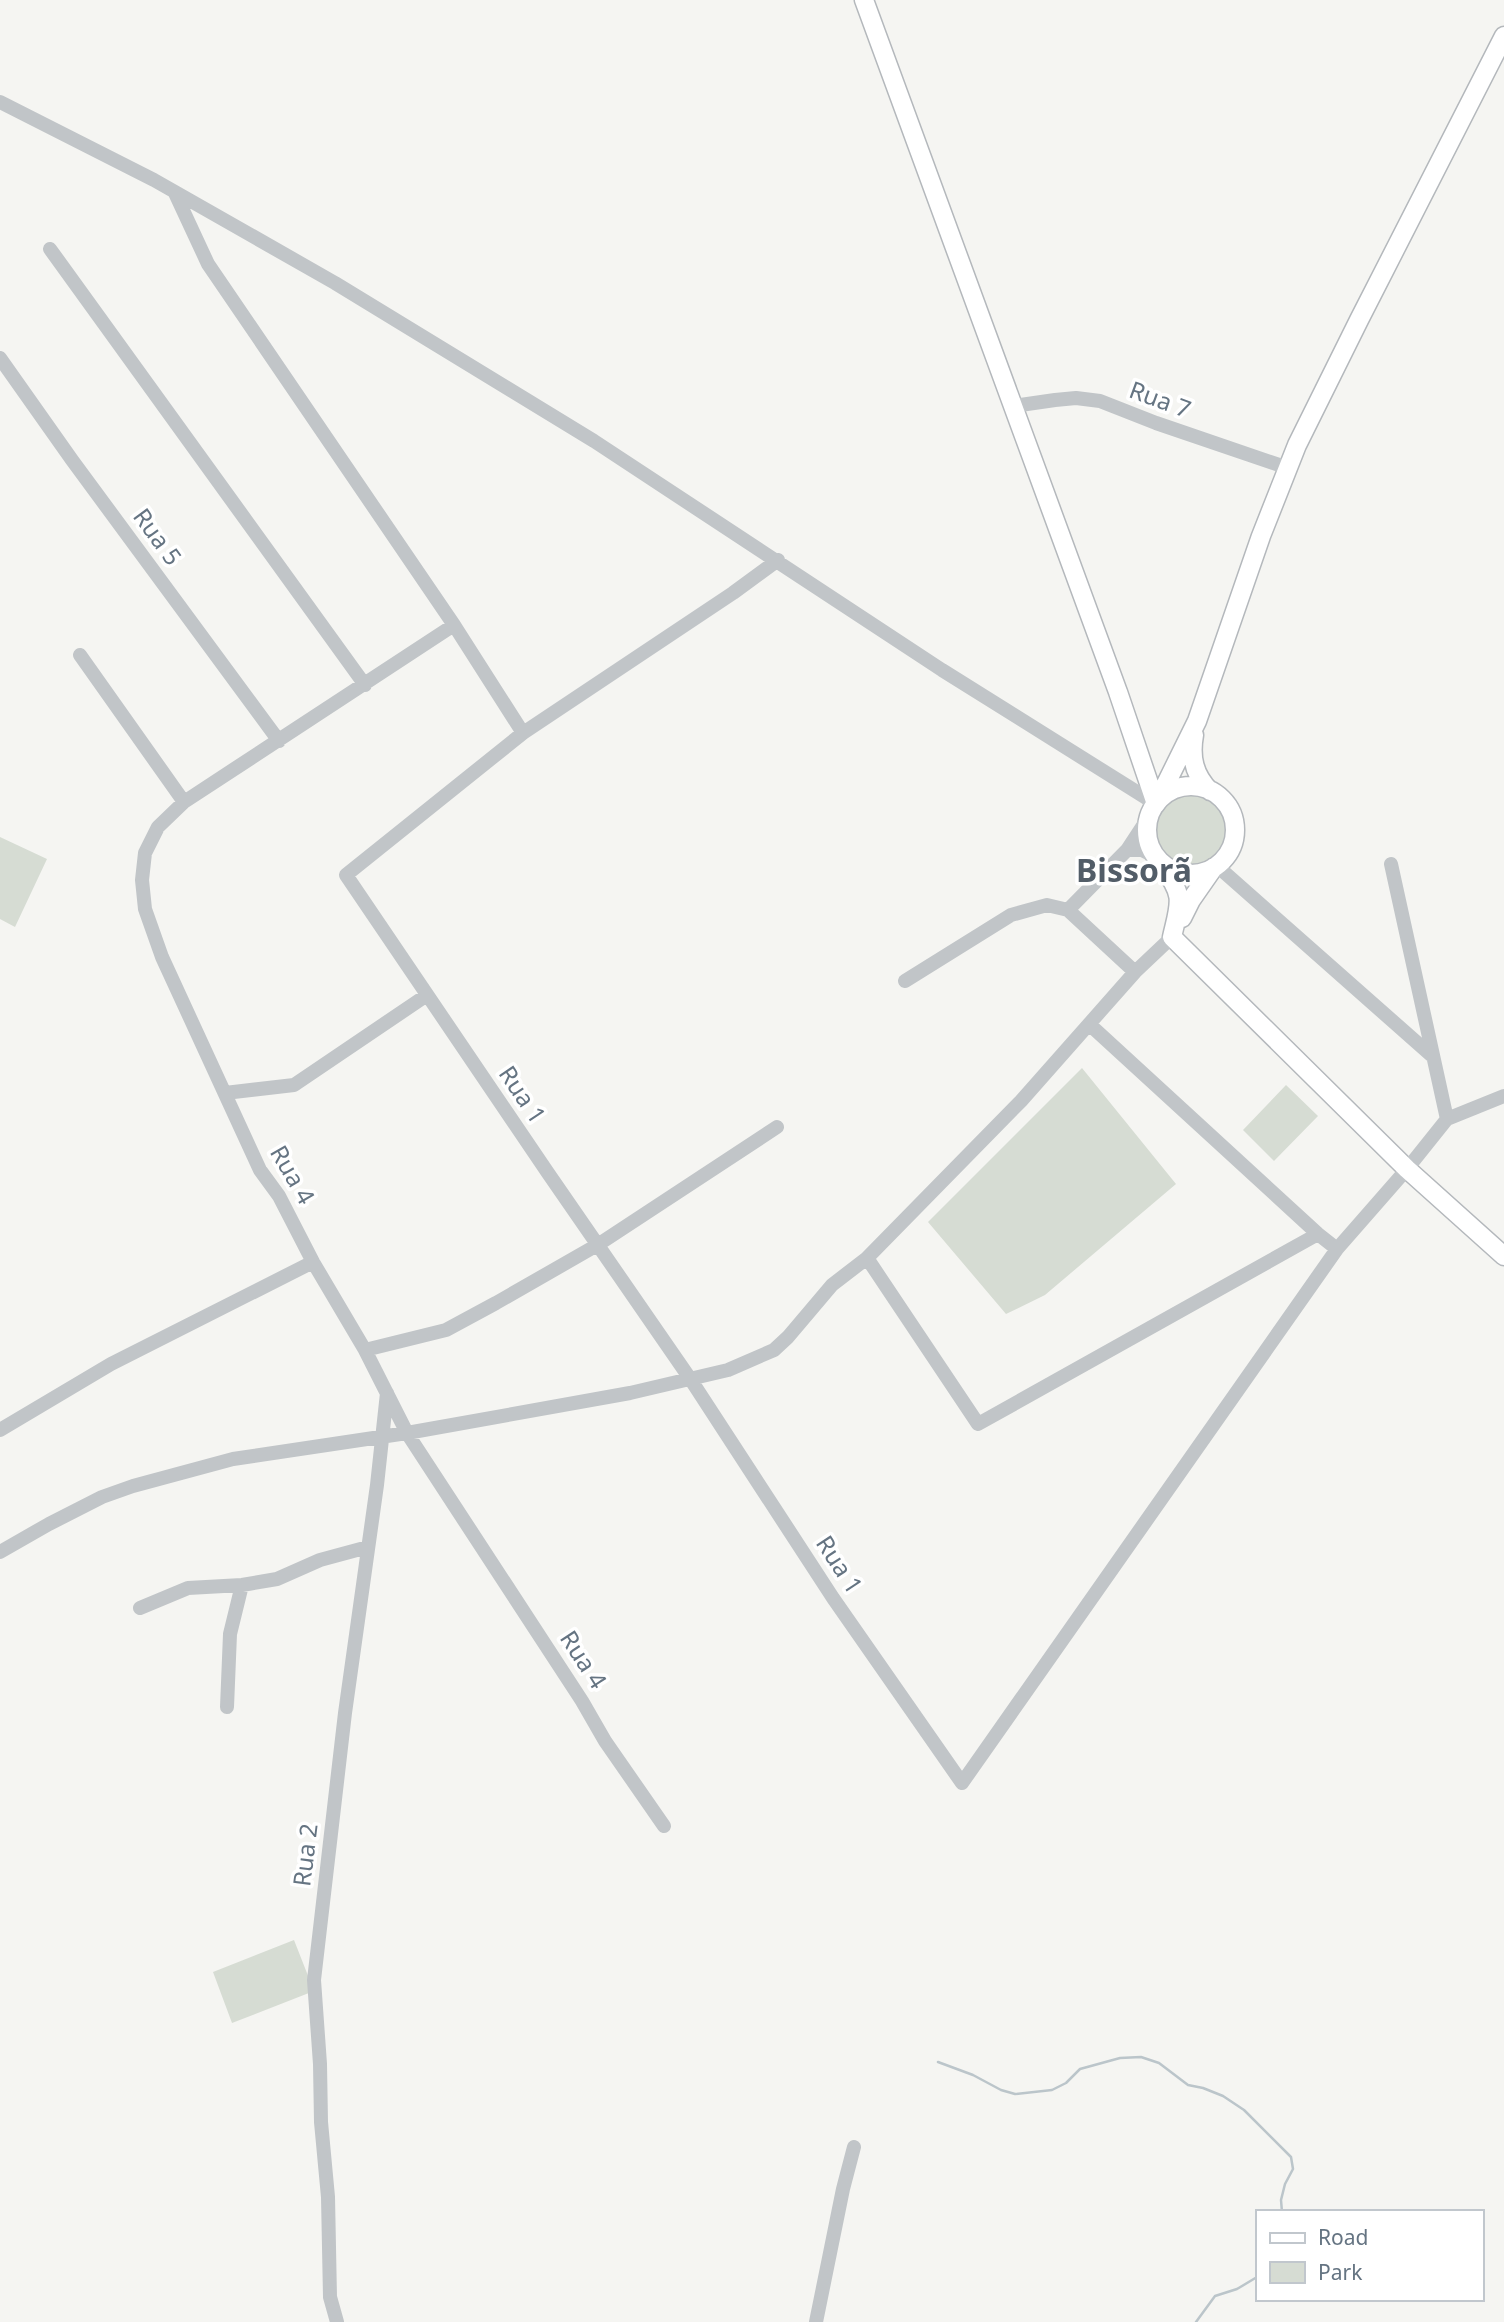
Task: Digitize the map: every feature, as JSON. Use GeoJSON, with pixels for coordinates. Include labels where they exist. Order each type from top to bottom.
{"type":"FeatureCollection","features":[{"type":"Feature","properties":{"kind":"main road"},"geometry":{"type":"LineString","coordinates":[[864,0],[1118,692],[1152,811]]}},
{"type":"Feature","properties":{"kind":"main road"},"geometry":{"type":"LineString","coordinates":[[1172,937],[1180,902],[1179,892],[1158,859],[1147,834],[1152,811],[1197,721],[1261,536],[1297,445],[1504,36]]}},
{"type":"Feature","properties":{"kind":"main road"},"geometry":{"type":"LineString","coordinates":[[1172,937],[1191,900],[1231,848],[1234,827],[1229,809],[1199,779],[1193,761],[1197,721]]}},
{"type":"Feature","properties":{"kind":"main road"},"geometry":{"type":"LineString","coordinates":[[1152,811],[1162,797],[1179,788],[1194,786],[1210,791]]}},
{"type":"Feature","properties":{"kind":"main road"},"geometry":{"type":"LineString","coordinates":[[1158,859],[1171,869],[1188,874],[1199,873],[1215,866]]}},
{"type":"Feature","properties":{"kind":"main road"},"geometry":{"type":"LineString","coordinates":[[1172,937],[1407,1169],[1504,1256]]}},
{"type":"Feature","properties":{"kind":"street"},"geometry":{"type":"LineString","coordinates":[[0,102],[176,192],[335,283],[582,434],[778,560],[1152,811],[1127,850],[1068,910]]}},
{"type":"Feature","properties":{"kind":"street"},"geometry":{"type":"LineString","coordinates":[[176,192],[208,264],[454,625],[523,733]]}},
{"type":"Feature","properties":{"kind":"street"},"geometry":{"type":"LineString","coordinates":[[50,249],[365,685]]}},
{"type":"Feature","properties":{"kind":"street","name":"Rua 5"},"geometry":{"type":"LineString","coordinates":[[0,358],[279,741]]}},
{"type":"Feature","properties":{"kind":"street","name":"Rua 7"},"geometry":{"type":"LineString","coordinates":[[1013,406],[1066,399],[1100,401],[1289,468]]}},
{"type":"Feature","properties":{"kind":"street","name":"Rua 1"},"geometry":{"type":"LineString","coordinates":[[778,560],[523,733],[346,875],[691,1380],[833,1598],[962,1783],[1337,1249]]}},
{"type":"Feature","properties":{"kind":"street","name":"Rua 4"},"geometry":{"type":"LineString","coordinates":[[454,625],[184,802],[158,827],[145,853],[142,880],[145,909],[162,957],[260,1170],[279,1196],[313,1262],[365,1350],[407,1433],[582,1701],[605,1741],[664,1826]]}},
{"type":"Feature","properties":{"kind":"street"},"geometry":{"type":"LineString","coordinates":[[80,655],[184,802]]}},
{"type":"Feature","properties":{"kind":"street"},"geometry":{"type":"LineString","coordinates":[[1127,850],[1142,850],[1158,859]]}},
{"type":"Feature","properties":{"kind":"street"},"geometry":{"type":"LineString","coordinates":[[1391,864],[1447,1119]]}},
{"type":"Feature","properties":{"kind":"street"},"geometry":{"type":"LineString","coordinates":[[1215,866],[1431,1055]]}},
{"type":"Feature","properties":{"kind":"street"},"geometry":{"type":"LineString","coordinates":[[905,981],[1011,915],[1047,905],[1068,910],[1135,972]]}},
{"type":"Feature","properties":{"kind":"street"},"geometry":{"type":"LineString","coordinates":[[0,1552],[77,1509],[133,1486],[233,1459],[407,1433],[630,1393],[691,1380],[740,1365],[774,1350],[832,1285],[867,1258],[1021,1101],[1135,972],[1172,937]]}},
{"type":"Feature","properties":{"kind":"street"},"geometry":{"type":"LineString","coordinates":[[225,1093],[294,1085],[427,995]]}},
{"type":"Feature","properties":{"kind":"street"},"geometry":{"type":"LineString","coordinates":[[1089,1024],[1337,1249],[1447,1119],[1504,1096]]}},
{"type":"Feature","properties":{"kind":"street"},"geometry":{"type":"LineString","coordinates":[[365,1350],[446,1330],[598,1244],[777,1127]]}},
{"type":"Feature","properties":{"kind":"street"},"geometry":{"type":"LineString","coordinates":[[867,1258],[978,1424],[1318,1234]]}},
{"type":"Feature","properties":{"kind":"street"},"geometry":{"type":"LineString","coordinates":[[0,1430],[111,1364],[313,1262]]}},
{"type":"Feature","properties":{"kind":"street","name":"Rua 2"},"geometry":{"type":"LineString","coordinates":[[337,2322],[330,2297],[328,2197],[321,2122],[314,1980],[345,1713],[387,1394]]}},
{"type":"Feature","properties":{"kind":"street"},"geometry":{"type":"LineString","coordinates":[[140,1608],[188,1588],[242,1585],[277,1579],[320,1560],[368,1547]]}},
{"type":"Feature","properties":{"kind":"street"},"geometry":{"type":"LineString","coordinates":[[227,1707],[229,1634],[242,1585]]}},
{"type":"Feature","properties":{"kind":"street"},"geometry":{"type":"LineString","coordinates":[[816,2322],[854,2147]]}},
{"type":"Feature","properties":{"kind":"green space"},"geometry":{"type":"Polygon","coordinates":[[[1191,794],[1211,800],[1221,810],[1227,830],[1221,850],[1211,860],[1191,866],[1171,860],[1161,850],[1155,830],[1161,810],[1171,800],[1191,794]]]}},
{"type":"Feature","properties":{"kind":"green space"},"geometry":{"type":"Polygon","coordinates":[[[0,837],[47,859],[15,927],[0,919],[0,837]]]}},
{"type":"Feature","properties":{"kind":"green space"},"geometry":{"type":"Polygon","coordinates":[[[1082,1068],[1176,1184],[1045,1295],[1006,1314],[928,1222],[1082,1068]]]}},
{"type":"Feature","properties":{"kind":"green space"},"geometry":{"type":"Polygon","coordinates":[[[1286,1085],[1318,1116],[1274,1161],[1243,1130],[1286,1085]]]}},
{"type":"Feature","properties":{"kind":"green space"},"geometry":{"type":"Polygon","coordinates":[[[294,1940],[314,1991],[232,2023],[213,1972],[294,1940]]]}},
{"type":"Feature","properties":{"kind":"waterway"},"geometry":{"type":"LineString","coordinates":[[938,2062],[1015,2094],[1052,2090],[1066,2083],[1080,2069],[1120,2058],[1141,2057],[1159,2063],[1188,2085],[1223,2096],[1244,2110],[1291,2157],[1293,2169],[1285,2184],[1282,2210]]}},
{"type":"Feature","properties":{"kind":"waterway"},"geometry":{"type":"LineString","coordinates":[[1196,2322],[1215,2296],[1237,2289],[1256,2278]]}},
{"type":"Feature","properties":{"kind":"district","name":"Bissorã"},"geometry":{"type":"Point","coordinates":[1134,871]}}]}
